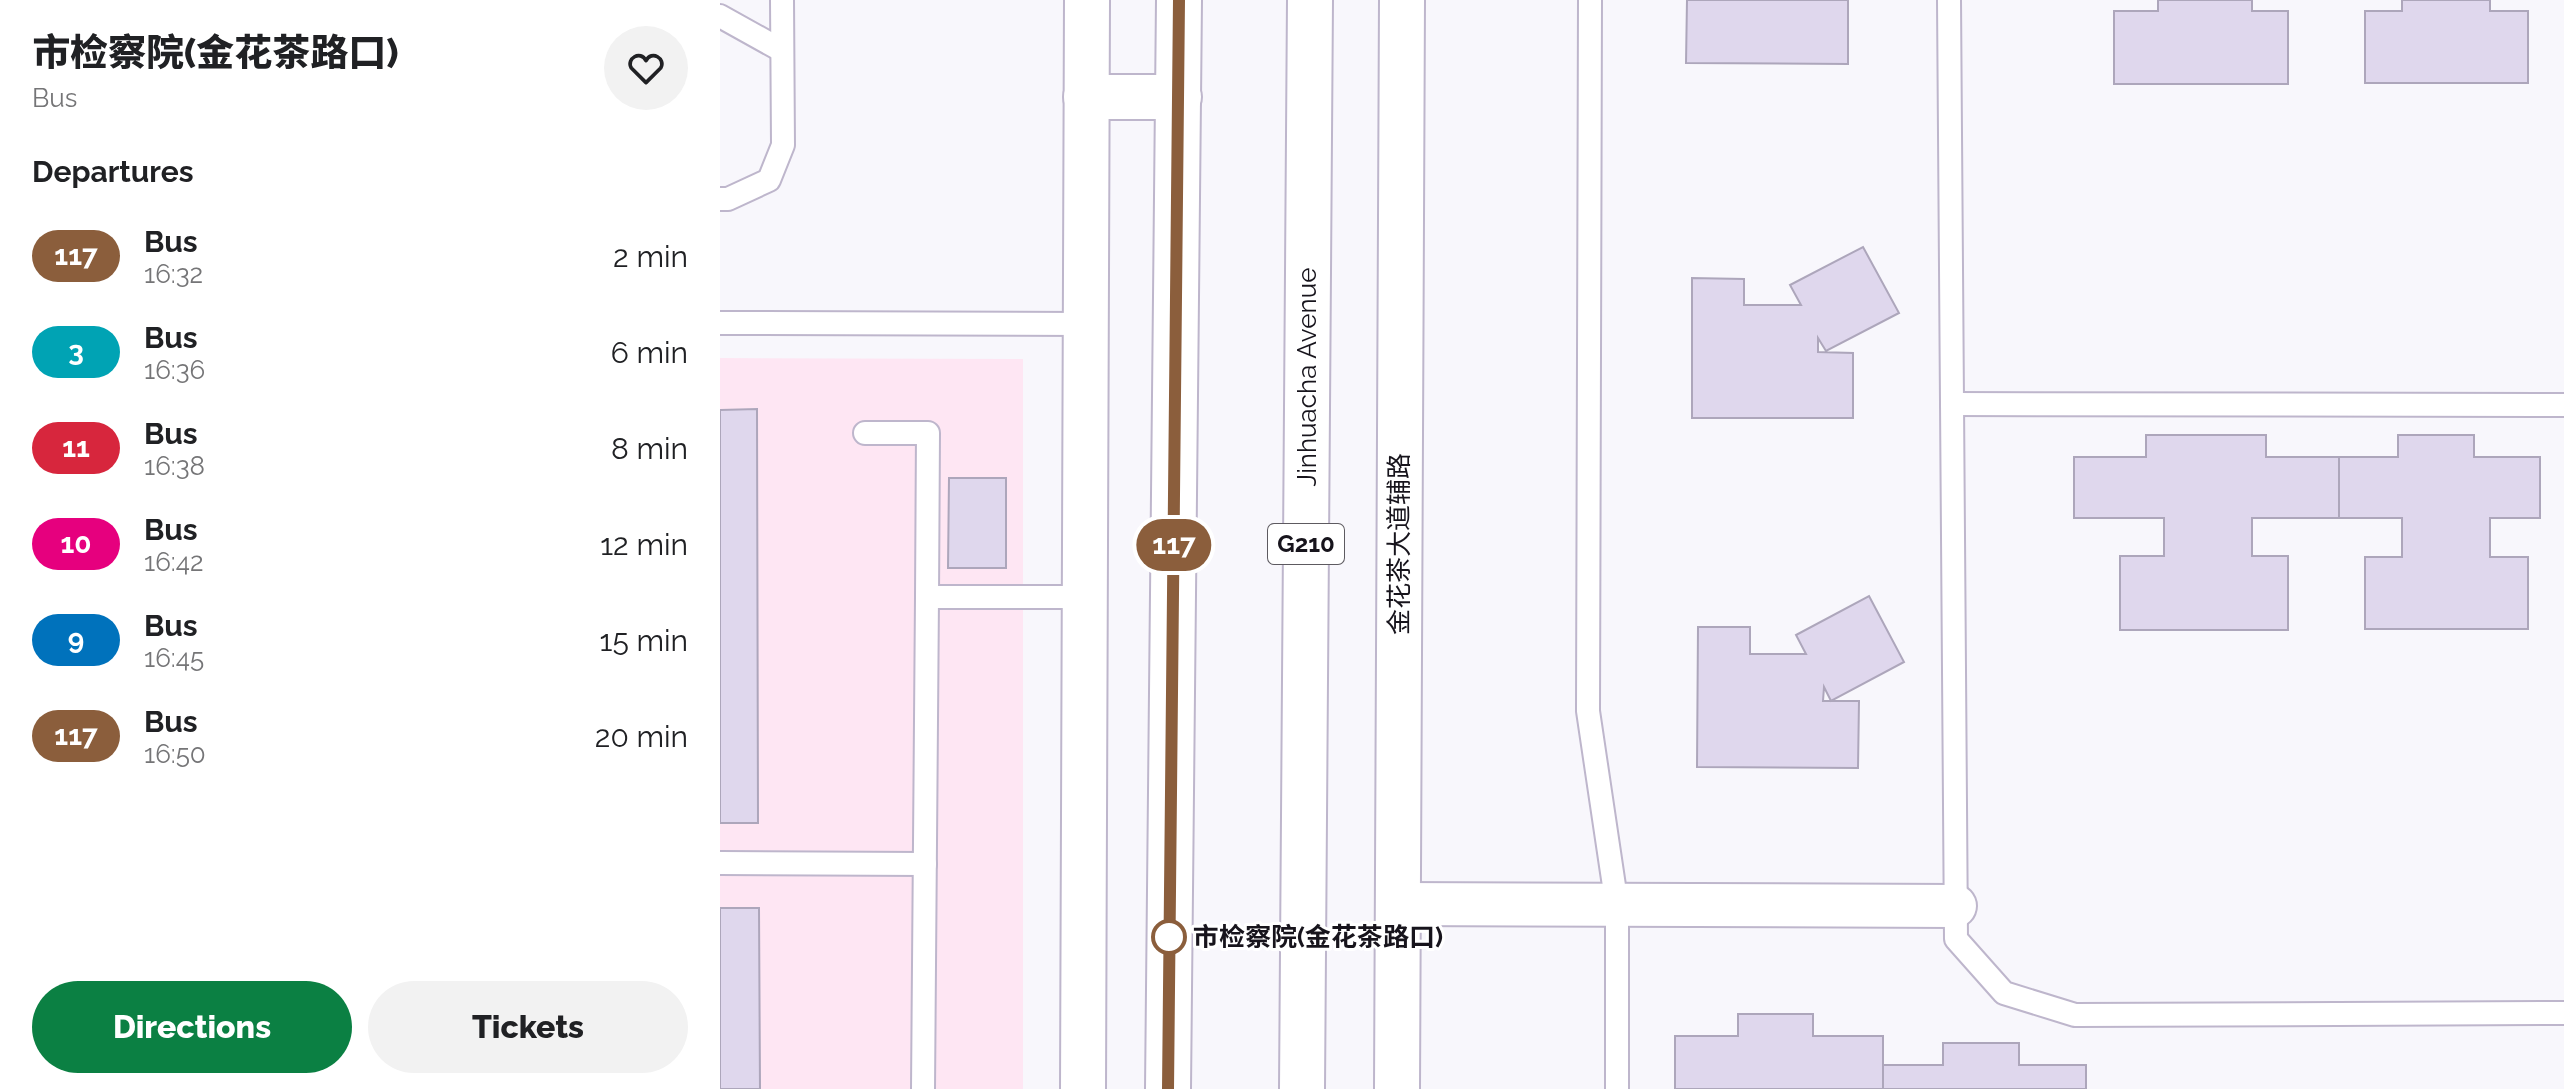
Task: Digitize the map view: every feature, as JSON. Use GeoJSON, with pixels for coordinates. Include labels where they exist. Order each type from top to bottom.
{"type":"FeatureCollection","features":[{"type":"Feature","properties":{"kind":"main road"},"geometry":{"type":"LineString","coordinates":[[1083,1089],[1087,0]]}},
{"type":"Feature","properties":{"kind":"main road"},"geometry":{"type":"LineString","coordinates":[[1168,1089],[1179,0]]}},
{"type":"Feature","properties":{"kind":"main road","name":"Jinhuacha Avenue"},"geometry":{"type":"LineString","coordinates":[[1302,1089],[1310,0]]}},
{"type":"Feature","properties":{"kind":"main road","name":"金花茶大道辅路"},"geometry":{"type":"LineString","coordinates":[[1397,1089],[1402,0]]}},
{"type":"Feature","properties":{"kind":"main road"},"geometry":{"type":"LineString","coordinates":[[1086,97],[1179,97]]}},
{"type":"Feature","properties":{"kind":"street"},"geometry":{"type":"LineString","coordinates":[[1398,904],[1955,906]]}},
{"type":"Feature","properties":{"kind":"lane"},"geometry":{"type":"LineString","coordinates":[[720,199],[728,199],[769,180],[783,145],[782,0]]}},
{"type":"Feature","properties":{"kind":"lane"},"geometry":{"type":"LineString","coordinates":[[1590,0],[1588,711],[1617,906],[1617,1089]]}},
{"type":"Feature","properties":{"kind":"lane"},"geometry":{"type":"LineString","coordinates":[[1949,0],[1956,939],[2004,993],[2075,1015],[2564,1013]]}},
{"type":"Feature","properties":{"kind":"lane"},"geometry":{"type":"LineString","coordinates":[[720,16],[781,50]]}},
{"type":"Feature","properties":{"kind":"lane"},"geometry":{"type":"LineString","coordinates":[[720,323],[1086,324]]}},
{"type":"Feature","properties":{"kind":"lane"},"geometry":{"type":"LineString","coordinates":[[1952,404],[2564,405]]}},
{"type":"Feature","properties":{"kind":"lane"},"geometry":{"type":"LineString","coordinates":[[865,433],[928,433],[923,1089]]}},
{"type":"Feature","properties":{"kind":"lane"},"geometry":{"type":"LineString","coordinates":[[927,597],[1085,597]]}},
{"type":"Feature","properties":{"kind":"lane"},"geometry":{"type":"LineString","coordinates":[[720,863],[925,864]]}},
{"type":"Feature","properties":{"kind":"shaded area"},"geometry":{"type":"Polygon","coordinates":[[[720,358],[1023,359],[1023,1089],[720,1089],[720,358]]]}},
{"type":"Feature","properties":{"kind":"building"},"geometry":{"type":"Polygon","coordinates":[[[1687,0],[1848,0],[1848,64],[1686,63],[1687,0]]]}},
{"type":"Feature","properties":{"kind":"building"},"geometry":{"type":"Polygon","coordinates":[[[2158,0],[2252,0],[2252,11],[2288,11],[2288,84],[2114,84],[2114,11],[2158,11],[2158,0]]]}},
{"type":"Feature","properties":{"kind":"building"},"geometry":{"type":"Polygon","coordinates":[[[2402,0],[2490,0],[2490,11],[2528,11],[2528,83],[2365,83],[2365,11],[2402,11],[2402,0]]]}},
{"type":"Feature","properties":{"kind":"building"},"geometry":{"type":"Polygon","coordinates":[[[1863,247],[1899,313],[1826,351],[1818,338],[1818,352],[1853,353],[1853,418],[1692,418],[1692,278],[1744,279],[1744,305],[1801,305],[1790,285],[1863,247]]]}},
{"type":"Feature","properties":{"kind":"building"},"geometry":{"type":"Polygon","coordinates":[[[757,409],[758,823],[720,823],[720,410],[757,409]]]}},
{"type":"Feature","properties":{"kind":"building"},"geometry":{"type":"Polygon","coordinates":[[[2146,435],[2266,435],[2266,457],[2339,457],[2339,518],[2252,518],[2252,556],[2288,556],[2288,630],[2120,630],[2120,556],[2164,556],[2164,518],[2074,518],[2074,457],[2146,457],[2146,435]]]}},
{"type":"Feature","properties":{"kind":"building"},"geometry":{"type":"Polygon","coordinates":[[[2398,435],[2474,435],[2474,457],[2540,457],[2540,518],[2490,518],[2490,557],[2528,557],[2528,629],[2365,629],[2365,557],[2402,557],[2402,518],[2339,518],[2339,457],[2398,457],[2398,435]]]}},
{"type":"Feature","properties":{"kind":"building"},"geometry":{"type":"Polygon","coordinates":[[[949,478],[1006,478],[1006,568],[948,568],[949,478]]]}},
{"type":"Feature","properties":{"kind":"building"},"geometry":{"type":"Polygon","coordinates":[[[1869,596],[1904,662],[1831,701],[1859,701],[1858,768],[1697,767],[1698,627],[1750,627],[1750,654],[1806,654],[1796,635],[1869,596]],[[1824,687],[1823,701],[1831,701],[1824,687]]]}},
{"type":"Feature","properties":{"kind":"building"},"geometry":{"type":"Polygon","coordinates":[[[720,908],[759,908],[760,1089],[720,1089],[720,908]]]}},
{"type":"Feature","properties":{"kind":"building"},"geometry":{"type":"Polygon","coordinates":[[[1738,1014],[1813,1014],[1813,1036],[1883,1036],[1883,1089],[1675,1089],[1675,1036],[1738,1036],[1738,1014]]]}},
{"type":"Feature","properties":{"kind":"building"},"geometry":{"type":"Polygon","coordinates":[[[1943,1043],[2019,1043],[2019,1065],[2086,1065],[2086,1089],[1883,1089],[1883,1065],[1943,1065],[1943,1043]]]}},
{"type":"Feature","properties":{"kind":"bus line","name":"117"},"geometry":{"type":"LineString","coordinates":[[1168,1089],[1179,0]]}},
{"type":"Feature","properties":{"kind":"place","name":"市检察院(金花茶路口)"},"geometry":{"type":"Point","coordinates":[1169,937]}}]}
